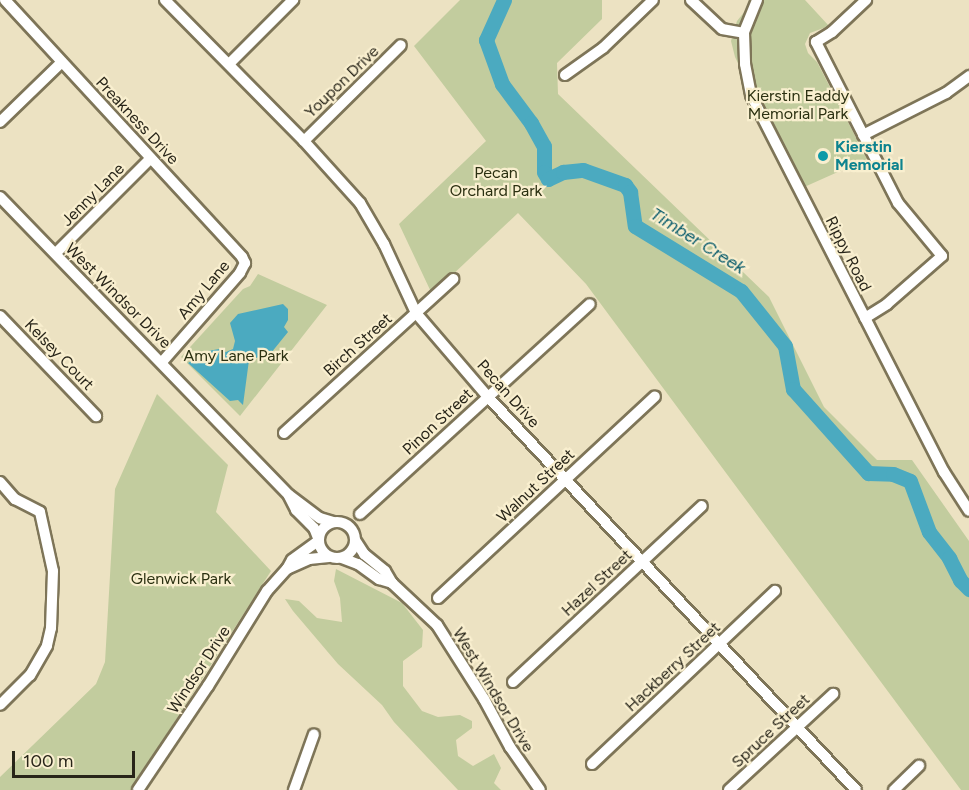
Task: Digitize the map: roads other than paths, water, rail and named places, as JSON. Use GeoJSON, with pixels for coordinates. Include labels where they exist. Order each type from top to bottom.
{"type":"FeatureCollection","features":[{"type":"Feature","properties":{"kind":"street","name":"Preakness Drive"},"geometry":{"type":"LineString","coordinates":[[4,0],[245,263]]}},
{"type":"Feature","properties":{"kind":"street","name":"Pecan Drive"},"geometry":{"type":"LineString","coordinates":[[165,0],[304,141],[365,210],[384,244],[416,313],[488,397],[856,790]]}},
{"type":"Feature","properties":{"kind":"street"},"geometry":{"type":"LineString","coordinates":[[229,64],[293,0]]}},
{"type":"Feature","properties":{"kind":"street"},"geometry":{"type":"LineString","coordinates":[[564,75],[603,48],[653,0]]}},
{"type":"Feature","properties":{"kind":"street"},"geometry":{"type":"LineString","coordinates":[[691,0],[722,29],[744,33]]}},
{"type":"Feature","properties":{"kind":"street","name":"Rippy Road"},"geometry":{"type":"LineString","coordinates":[[757,0],[744,33],[745,64],[751,95],[944,472],[969,512]]}},
{"type":"Feature","properties":{"kind":"street"},"geometry":{"type":"LineString","coordinates":[[865,318],[887,304],[942,256],[898,203],[816,42],[832,32],[866,0]]}},
{"type":"Feature","properties":{"kind":"street","name":"Youpon Drive"},"geometry":{"type":"LineString","coordinates":[[304,141],[401,45]]}},
{"type":"Feature","properties":{"kind":"street"},"geometry":{"type":"LineString","coordinates":[[0,122],[62,62]]}},
{"type":"Feature","properties":{"kind":"street"},"geometry":{"type":"LineString","coordinates":[[862,135],[946,93],[968,78]]}},
{"type":"Feature","properties":{"kind":"street","name":"Jenny Lane"},"geometry":{"type":"LineString","coordinates":[[56,254],[151,158]]}},
{"type":"Feature","properties":{"kind":"street","name":"West Windsor Drive"},"geometry":{"type":"LineString","coordinates":[[2,204],[56,254],[289,495],[320,518],[348,525],[364,554],[385,571],[392,583],[436,625],[484,699],[510,747],[540,790]]}},
{"type":"Feature","properties":{"kind":"street","name":"Amy Lane"},"geometry":{"type":"LineString","coordinates":[[162,362],[240,273],[245,263]]}},
{"type":"Feature","properties":{"kind":"street","name":"Birch Street"},"geometry":{"type":"LineString","coordinates":[[284,433],[453,279]]}},
{"type":"Feature","properties":{"kind":"street","name":"Pinon Street"},"geometry":{"type":"LineString","coordinates":[[360,514],[590,304]]}},
{"type":"Feature","properties":{"kind":"street","name":"Kelsey Court"},"geometry":{"type":"LineString","coordinates":[[0,316],[96,416]]}},
{"type":"Feature","properties":{"kind":"street","name":"Walnut Street"},"geometry":{"type":"LineString","coordinates":[[438,598],[655,396]]}},
{"type":"Feature","properties":{"kind":"street"},"geometry":{"type":"LineString","coordinates":[[0,482],[15,499],[40,512],[52,571],[51,628],[47,646],[30,675],[0,705]]}},
{"type":"Feature","properties":{"kind":"street","name":"West Windsor Drive"},"geometry":{"type":"LineString","coordinates":[[289,495],[296,510],[314,528],[322,551],[329,556],[358,564],[379,579],[392,583]]}},
{"type":"Feature","properties":{"kind":"street","name":"Hazel Street"},"geometry":{"type":"LineString","coordinates":[[513,682],[702,506]]}},
{"type":"Feature","properties":{"kind":"street"},"geometry":{"type":"LineString","coordinates":[[318,539],[321,529],[333,522]]}},
{"type":"Feature","properties":{"kind":"street","name":"Windsor Drive"},"geometry":{"type":"LineString","coordinates":[[138,790],[208,686],[267,591],[292,560],[318,539]]}},
{"type":"Feature","properties":{"kind":"street"},"geometry":{"type":"LineString","coordinates":[[342,558],[353,549],[355,540]]}},
{"type":"Feature","properties":{"kind":"street","name":"Windsor Drive"},"geometry":{"type":"LineString","coordinates":[[287,569],[309,559],[329,556]]}},
{"type":"Feature","properties":{"kind":"street","name":"Hackberry Street"},"geometry":{"type":"LineString","coordinates":[[592,764],[775,591]]}},
{"type":"Feature","properties":{"kind":"street","name":"Spruce Street"},"geometry":{"type":"LineString","coordinates":[[729,790],[833,694]]}},
{"type":"Feature","properties":{"kind":"street"},"geometry":{"type":"LineString","coordinates":[[294,790],[314,734]]}},
{"type":"Feature","properties":{"kind":"street"},"geometry":{"type":"LineString","coordinates":[[894,790],[920,766]]}},
{"type":"Feature","properties":{"kind":"water"},"geometry":{"type":"Polygon","coordinates":[[[283,304],[288,309],[288,320],[284,327],[288,332],[271,353],[249,360],[243,405],[238,400],[230,401],[188,363],[208,351],[219,349],[226,352],[233,349],[235,341],[230,323],[238,314],[283,304]]]}},
{"type":"Feature","properties":{"kind":"waterway","name":"Timber Creek"},"geometry":{"type":"LineString","coordinates":[[504,0],[486,40],[502,84],[531,123],[544,146],[544,172],[548,179],[563,172],[583,170],[625,185],[630,192],[635,226],[741,291],[785,346],[793,389],[868,473],[893,474],[910,481],[929,532],[949,558],[960,580],[969,589]]}},
{"type":"Feature","properties":{"kind":"place","name":"Kierstin Memorial"},"geometry":{"type":"Point","coordinates":[823,156]}},
{"type":"Feature","properties":{"kind":"park label","name":"Kierstin Eaddy Memorial Park"},"geometry":{"type":"Point","coordinates":[798,105]}},
{"type":"Feature","properties":{"kind":"park label","name":"Pecan Orchard Park"},"geometry":{"type":"Point","coordinates":[496,182]}},
{"type":"Feature","properties":{"kind":"park label","name":"Amy Lane Park"},"geometry":{"type":"Point","coordinates":[236,356]}},
{"type":"Feature","properties":{"kind":"park label","name":"Glenwick Park"},"geometry":{"type":"Point","coordinates":[181,579]}}]}
